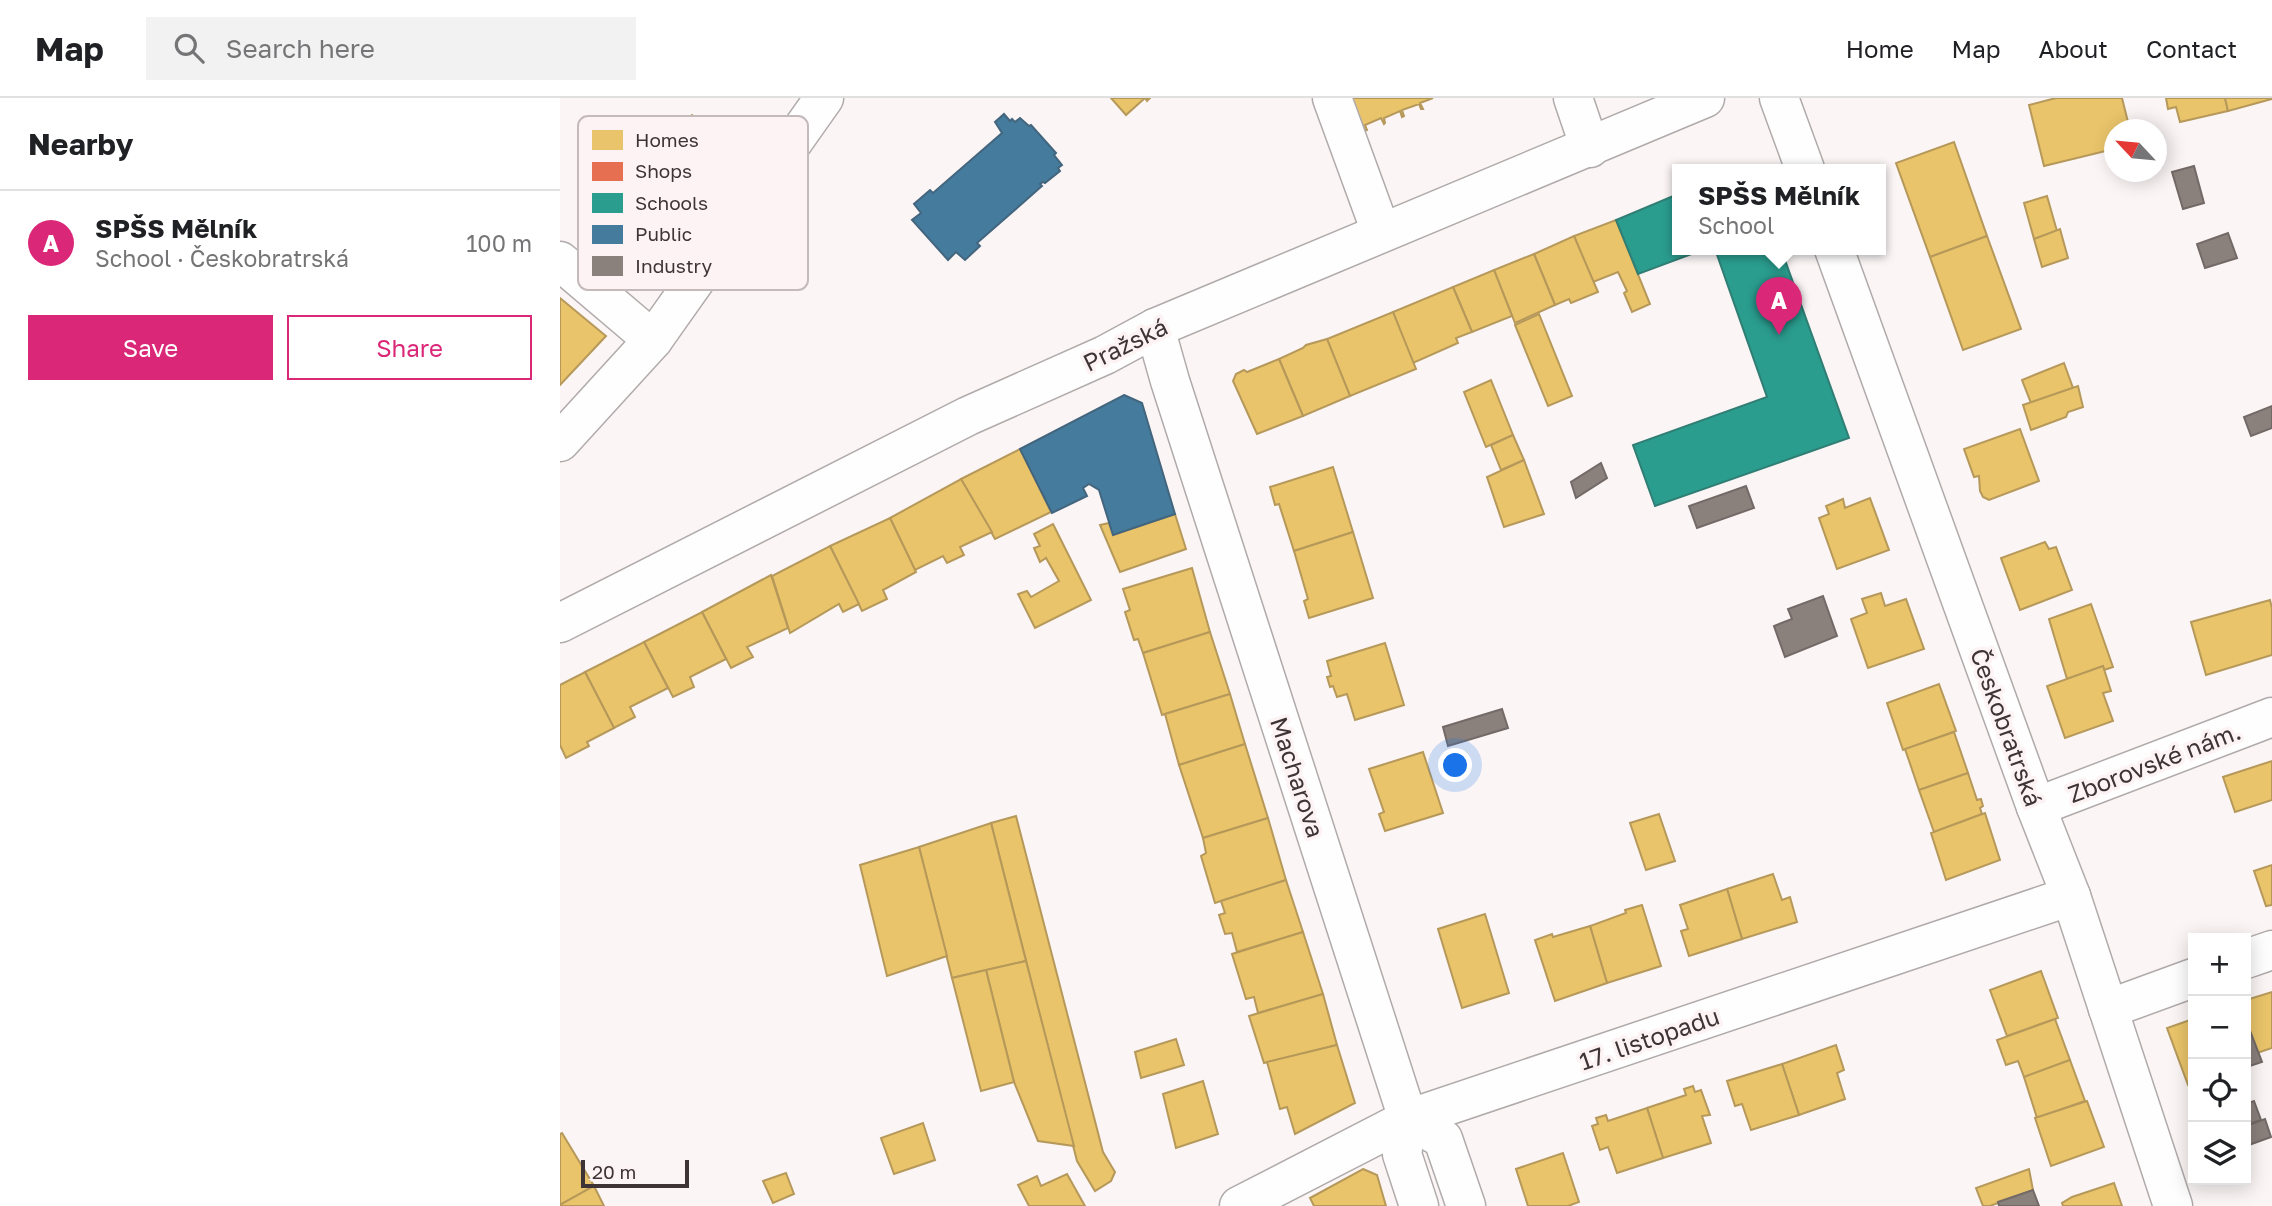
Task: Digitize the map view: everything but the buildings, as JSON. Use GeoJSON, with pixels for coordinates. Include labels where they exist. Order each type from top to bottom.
{"type":"FeatureCollection","features":[{"type":"Feature","properties":{"kind":"street"},"geometry":{"type":"LineString","coordinates":[[808,121],[824,98]]}},
{"type":"Feature","properties":{"kind":"street"},"geometry":{"type":"LineString","coordinates":[[1332,98],[1381,232]]}},
{"type":"Feature","properties":{"kind":"street"},"geometry":{"type":"LineString","coordinates":[[1573,98],[1590,148]]}},
{"type":"Feature","properties":{"kind":"street","name":"Pražská"},"geometry":{"type":"LineString","coordinates":[[560,623],[968,416],[1105,355],[1155,328],[1705,98]]}},
{"type":"Feature","properties":{"kind":"street"},"geometry":{"type":"LineString","coordinates":[[1779,98],[1803,164]]}},
{"type":"Feature","properties":{"kind":"street","name":"Českobratrská"},"geometry":{"type":"LineString","coordinates":[[1836,255],[2036,807],[2071,896],[2174,1206]]}},
{"type":"Feature","properties":{"kind":"street"},"geometry":{"type":"LineString","coordinates":[[560,261],[578,276]]}},
{"type":"Feature","properties":{"kind":"street"},"geometry":{"type":"LineString","coordinates":[[594,290],[653,340]]}},
{"type":"Feature","properties":{"kind":"street"},"geometry":{"type":"LineString","coordinates":[[560,442],[653,340],[688,290]]}},
{"type":"Feature","properties":{"kind":"street","name":"Macharova"},"geometry":{"type":"LineString","coordinates":[[1155,328],[1408,1119]]}},
{"type":"Feature","properties":{"kind":"street","name":"Zborovské nám."},"geometry":{"type":"LineString","coordinates":[[2036,807],[2272,717]]}},
{"type":"Feature","properties":{"kind":"street","name":"17. listopadu"},"geometry":{"type":"LineString","coordinates":[[1239,1206],[1408,1119],[2071,896]]}},
{"type":"Feature","properties":{"kind":"street"},"geometry":{"type":"LineString","coordinates":[[2251,957],[2272,950]]}},
{"type":"Feature","properties":{"kind":"street"},"geometry":{"type":"LineString","coordinates":[[2108,1009],[2188,980]]}},
{"type":"Feature","properties":{"kind":"street"},"geometry":{"type":"LineString","coordinates":[[1419,1206],[1402,1154],[1408,1119],[1443,1139],[1466,1206]]}},
{"type":"Feature","properties":{"kind":"place","name":"SPŠS Mělník"},"geometry":{"type":"Point","coordinates":[1779,335]}}]}
